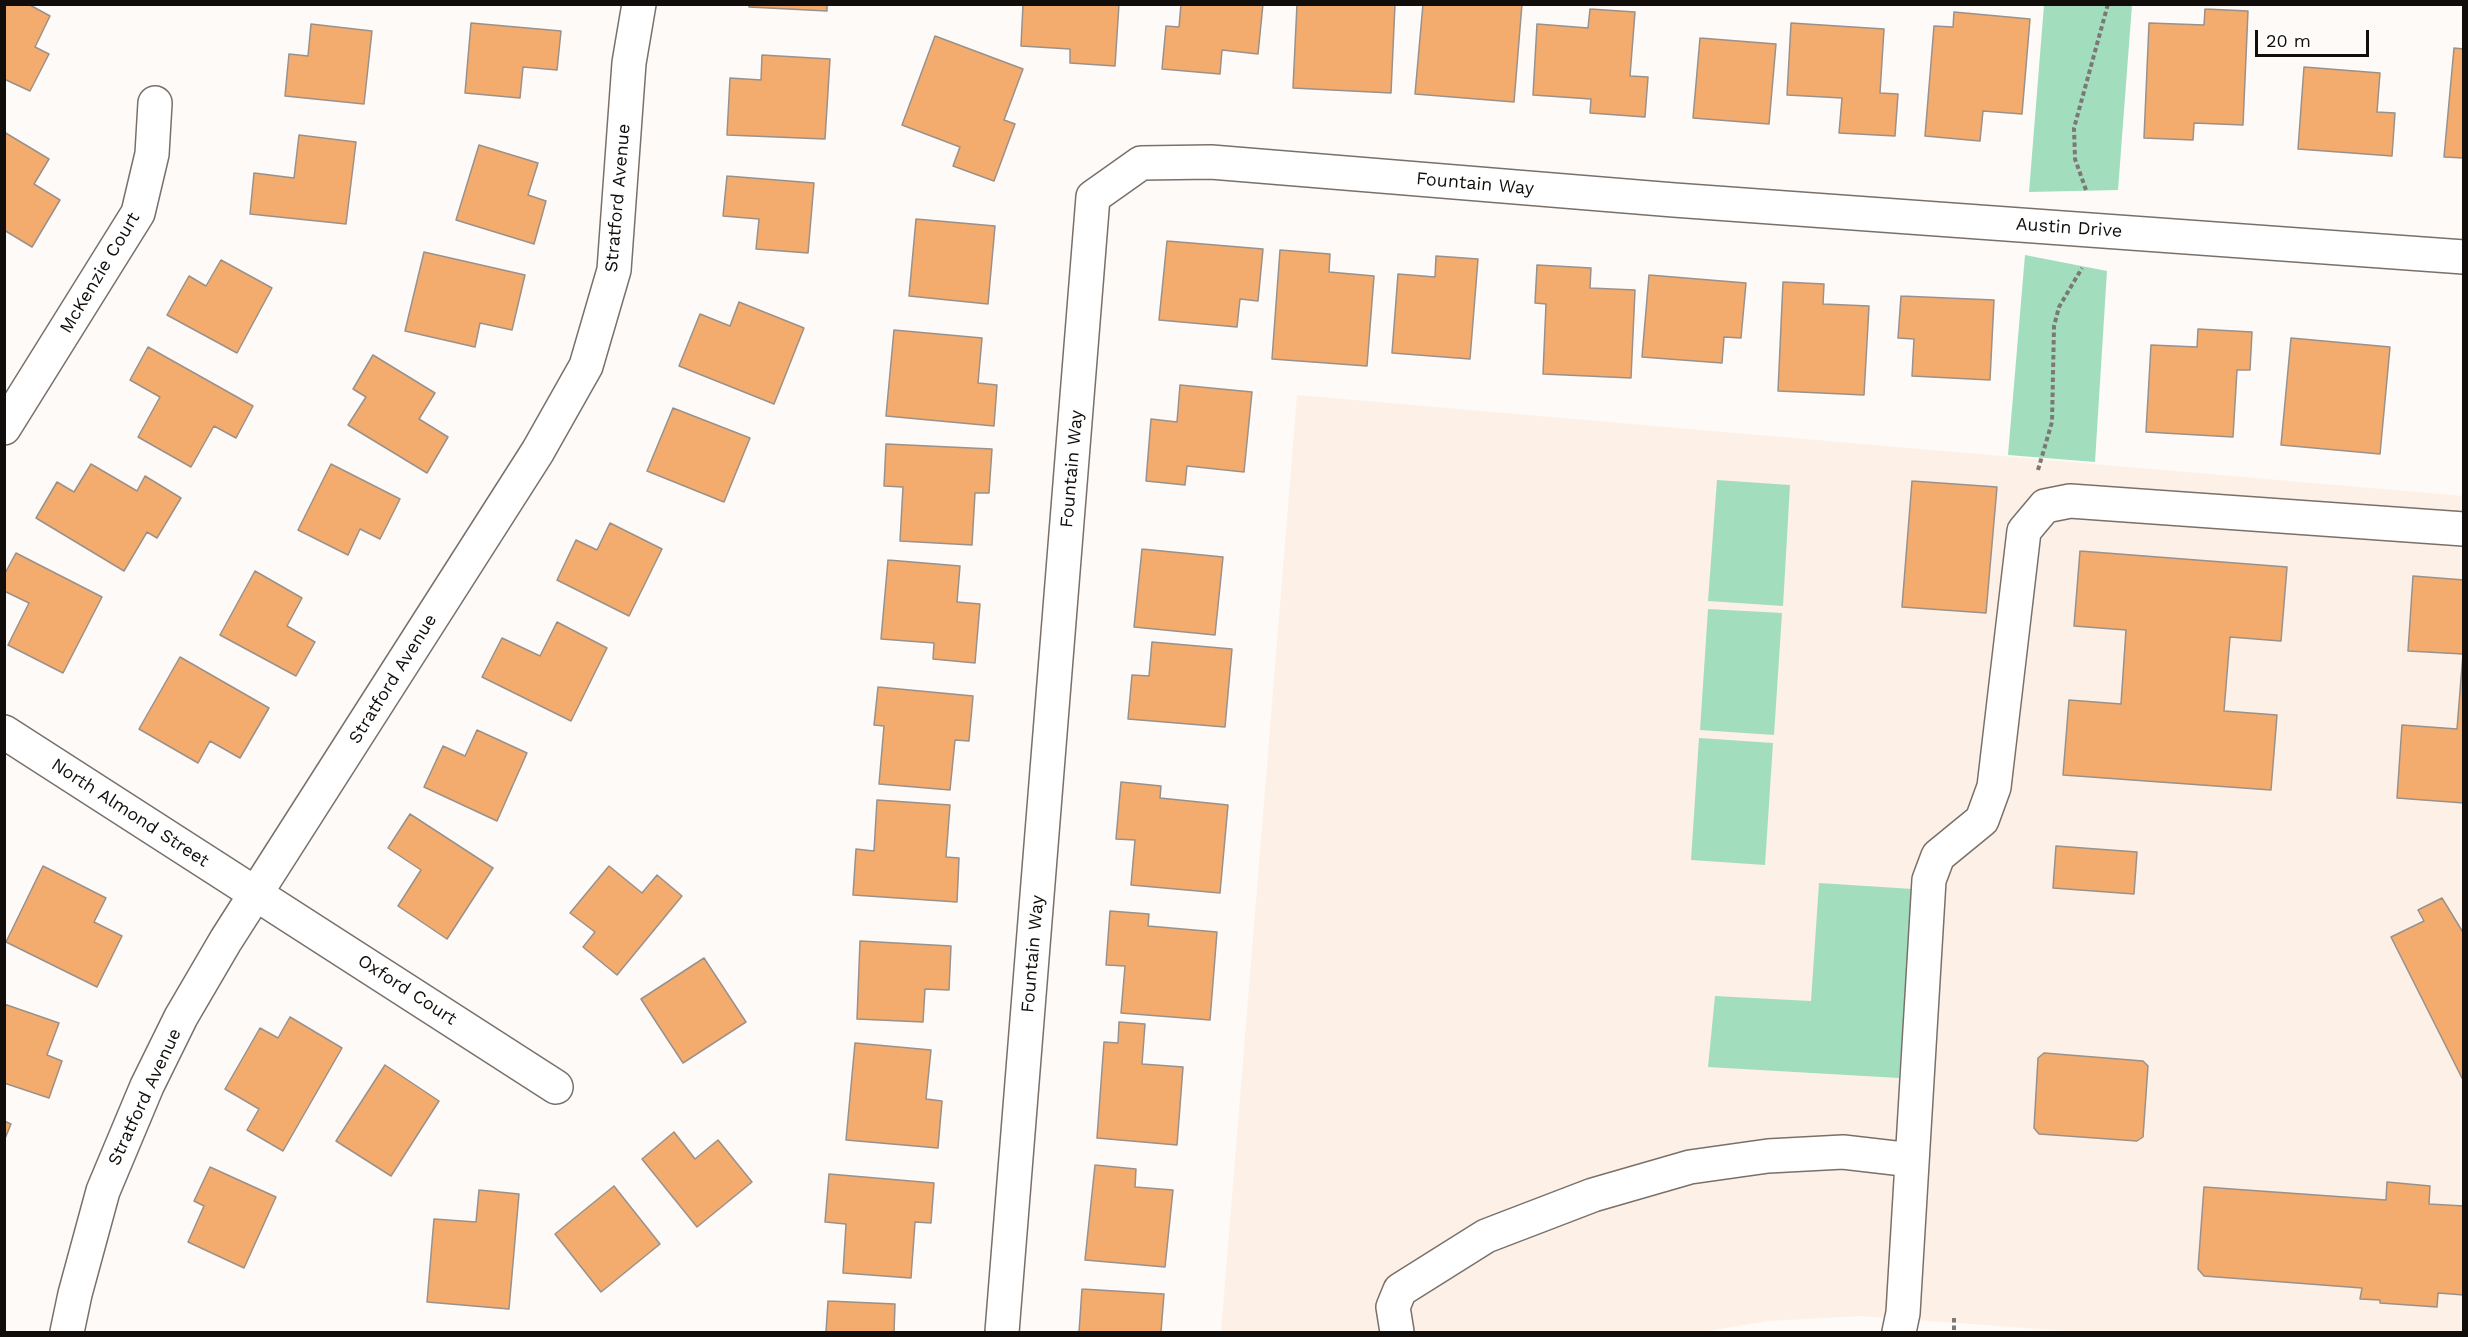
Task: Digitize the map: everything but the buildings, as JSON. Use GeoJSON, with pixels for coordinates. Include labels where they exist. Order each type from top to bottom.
{"type":"FeatureCollection","features":[{"type":"Feature","properties":{"kind":"street","name":"Stratford Avenue"},"geometry":{"type":"LineString","coordinates":[[67,1332],[90,1232],[119,1148],[181,1017],[226,940],[538,451],[586,366],[614,270],[629,63],[639,4]]}},
{"type":"Feature","properties":{"kind":"street","name":"McKenzie Court"},"geometry":{"type":"LineString","coordinates":[[4,428],[138,213],[152,154],[155,103]]}},
{"type":"Feature","properties":{"kind":"street","name":"Fountain Way"},"geometry":{"type":"LineString","coordinates":[[1002,1332],[1094,197],[1141,163],[1211,162],[1674,200]]}},
{"type":"Feature","properties":{"kind":"street","name":"Austin Drive"},"geometry":{"type":"LineString","coordinates":[[1674,200],[2463,257]]}},
{"type":"Feature","properties":{"kind":"street"},"geometry":{"type":"LineString","coordinates":[[1899,1332],[1903,1313],[1929,880],[1938,856],[1982,820],[1994,787],[2024,531],[2045,506],[2070,501],[2463,529]]}},
{"type":"Feature","properties":{"kind":"street","name":"North Almond Street"},"geometry":{"type":"LineString","coordinates":[[4,732],[257,893]]}},
{"type":"Feature","properties":{"kind":"street","name":"Oxford Court"},"geometry":{"type":"LineString","coordinates":[[257,893],[556,1087]]}},
{"type":"Feature","properties":{"kind":"street"},"geometry":{"type":"LineString","coordinates":[[1397,1332],[1394,1327],[1393,1307],[1400,1290],[1486,1236],[1593,1195],[1690,1167],[1768,1156],[1843,1152],[1912,1160]]}},
{"type":"Feature","properties":{"kind":"path"},"geometry":{"type":"LineString","coordinates":[[2086,190],[2074,159],[2074,128],[2108,4]]}},
{"type":"Feature","properties":{"kind":"path"},"geometry":{"type":"LineString","coordinates":[[2038,470],[2052,422],[2054,326],[2058,307],[2082,268]]}},
{"type":"Feature","properties":{"kind":"path"},"geometry":{"type":"LineString","coordinates":[[1954,1318],[1954,1332]]}},
{"type":"Feature","properties":{"kind":"shaded area"},"geometry":{"type":"Polygon","coordinates":[[[1297,395],[2463,496],[2463,1332],[2081,1332],[1861,1316],[1768,1321],[1701,1332],[1221,1332],[1297,395]]]}},
{"type":"Feature","properties":{"kind":"green space"},"geometry":{"type":"Polygon","coordinates":[[[2044,5],[2132,5],[2118,190],[2029,192],[2044,5]]]}},
{"type":"Feature","properties":{"kind":"green space"},"geometry":{"type":"Polygon","coordinates":[[[2025,255],[2107,271],[2095,462],[2008,455],[2025,255]]]}},
{"type":"Feature","properties":{"kind":"green space"},"geometry":{"type":"Polygon","coordinates":[[[1717,480],[1790,485],[1783,606],[1708,601],[1717,480]]]}},
{"type":"Feature","properties":{"kind":"green space"},"geometry":{"type":"Polygon","coordinates":[[[1708,609],[1782,613],[1774,735],[1700,730],[1708,609]]]}},
{"type":"Feature","properties":{"kind":"green space"},"geometry":{"type":"Polygon","coordinates":[[[1699,738],[1773,743],[1765,865],[1691,860],[1699,738]]]}},
{"type":"Feature","properties":{"kind":"green space"},"geometry":{"type":"Polygon","coordinates":[[[1819,883],[1913,889],[1899,1078],[1708,1067],[1715,996],[1811,1001],[1819,883]]]}}]}
